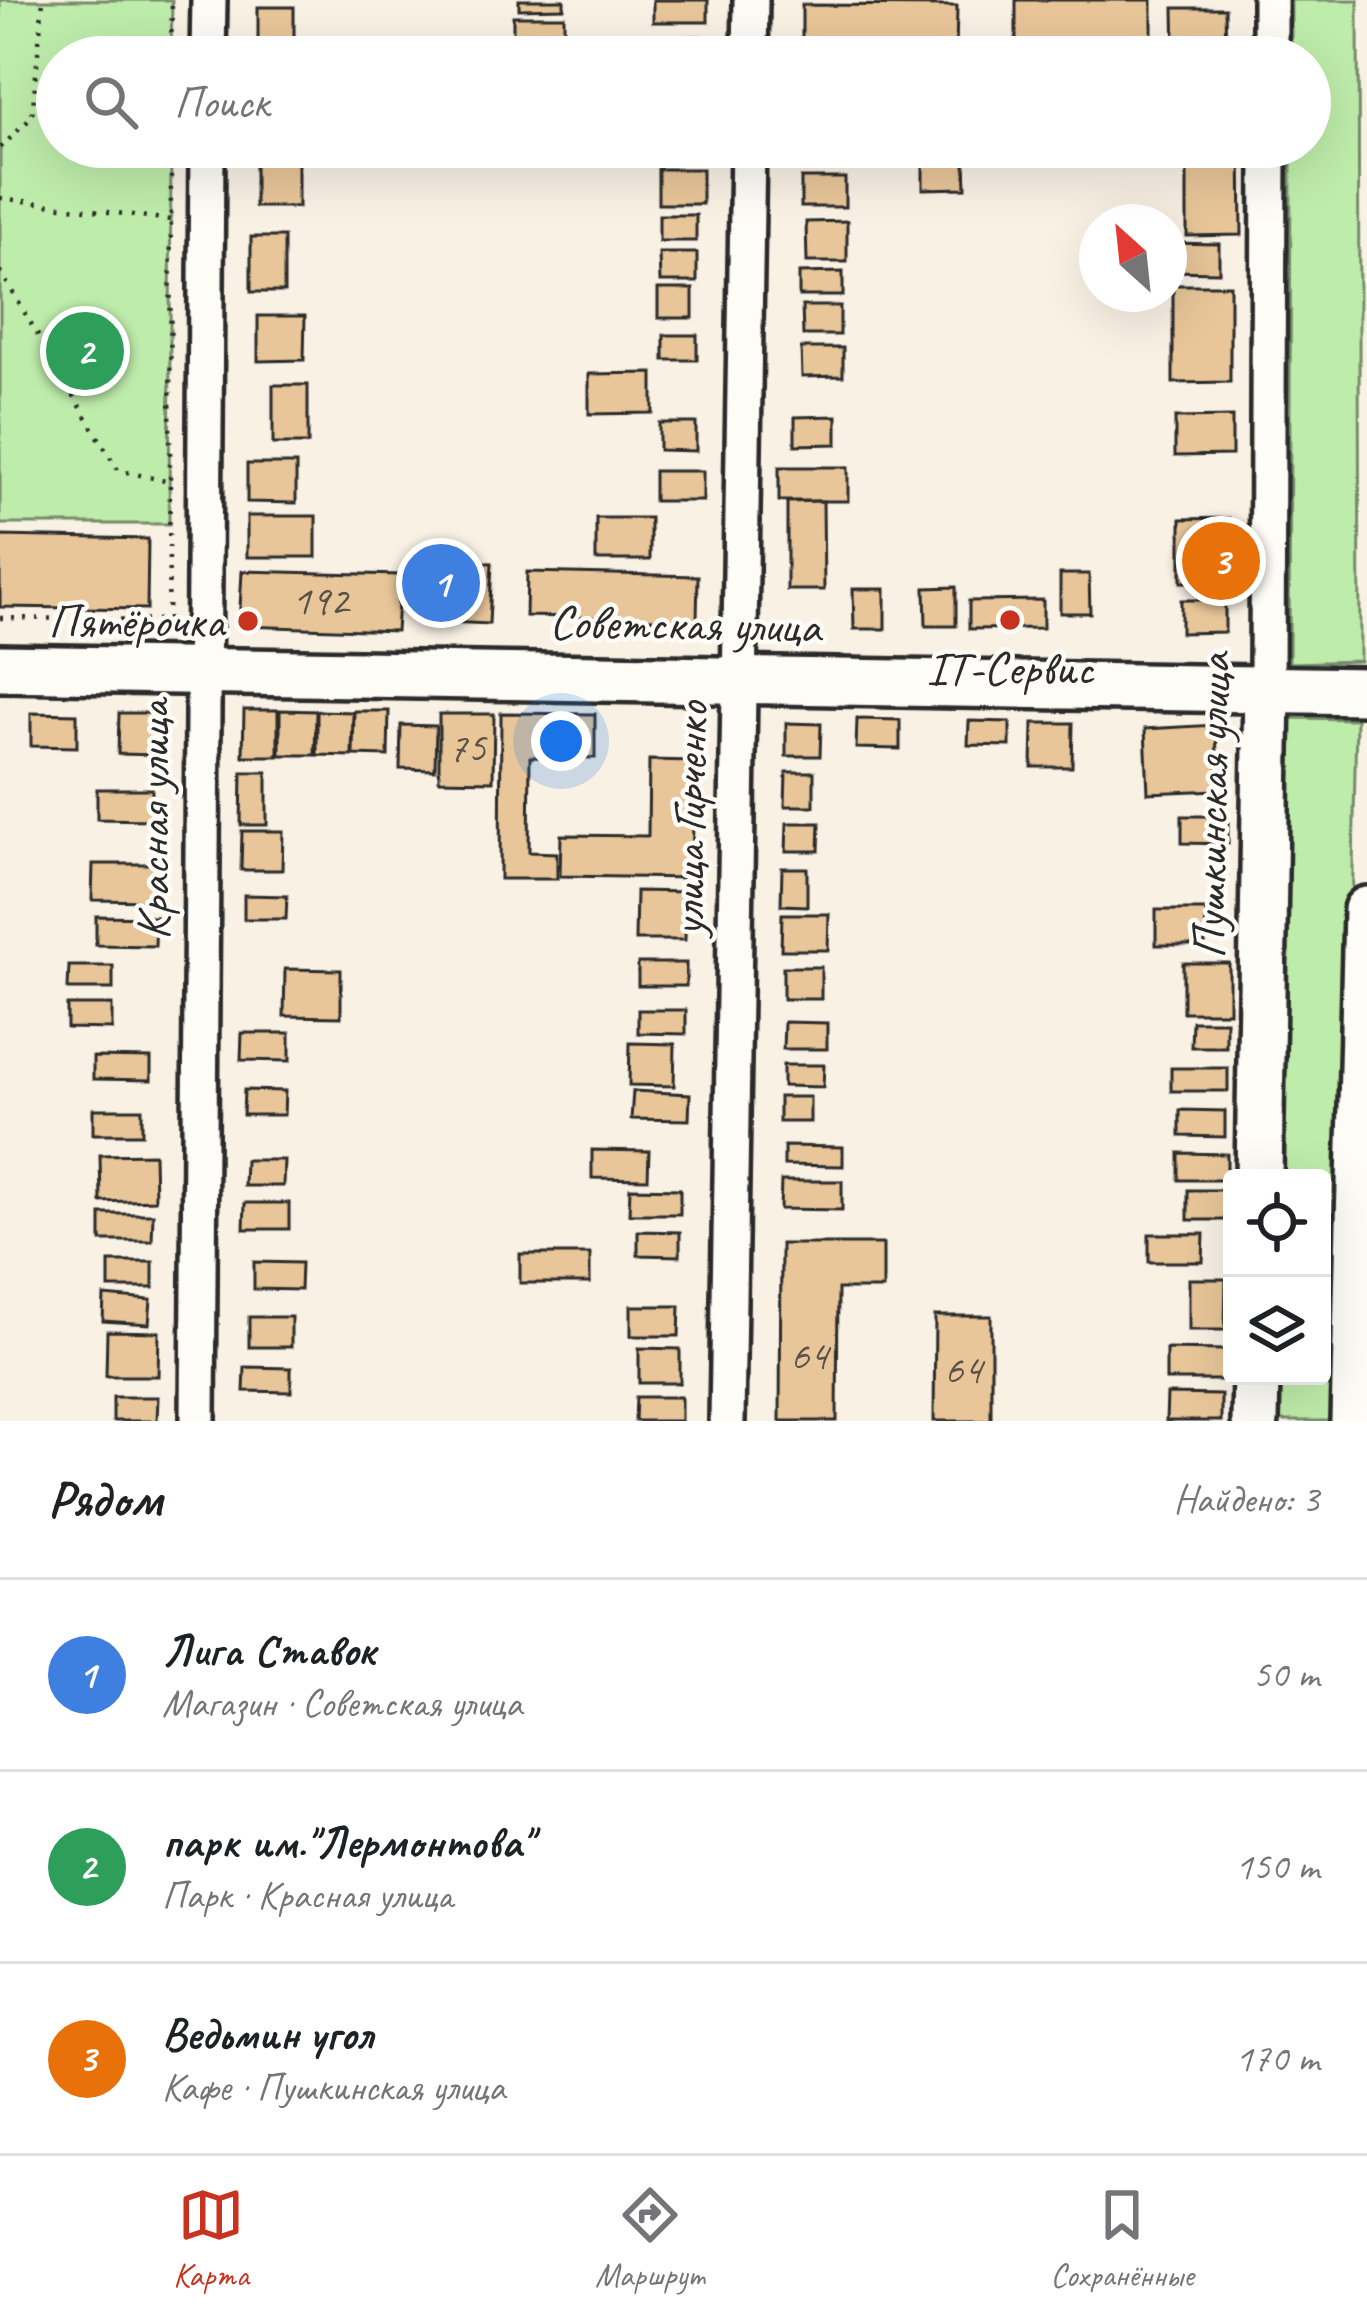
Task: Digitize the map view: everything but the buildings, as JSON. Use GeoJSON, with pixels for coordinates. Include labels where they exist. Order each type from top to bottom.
{"type":"FeatureCollection","features":[{"type":"Feature","properties":{"kind":"street"},"geometry":{"type":"LineString","coordinates":[[208,36],[209,0]]}},
{"type":"Feature","properties":{"kind":"street"},"geometry":{"type":"LineString","coordinates":[[750,36],[751,0]]}},
{"type":"Feature","properties":{"kind":"street"},"geometry":{"type":"LineString","coordinates":[[1270,0],[1270,36]]}},
{"type":"Feature","properties":{"kind":"street","name":"Красная улица"},"geometry":{"type":"LineString","coordinates":[[198,1421],[207,168]]}},
{"type":"Feature","properties":{"kind":"street","name":"улица Гирченко"},"geometry":{"type":"LineString","coordinates":[[727,1421],[748,168]]}},
{"type":"Feature","properties":{"kind":"street","name":"Пушкинская улица"},"geometry":{"type":"LineString","coordinates":[[1259,1169],[1269,168]]}},
{"type":"Feature","properties":{"kind":"street","name":"Советская улица"},"geometry":{"type":"LineString","coordinates":[[0,668],[1367,691]]}},
{"type":"Feature","properties":{"kind":"street"},"geometry":{"type":"LineString","coordinates":[[1354,1421],[1367,910]]}},
{"type":"Feature","properties":{"kind":"street"},"geometry":{"type":"LineString","coordinates":[[1255,1421],[1256,1385]]}},
{"type":"Feature","properties":{"kind":"path"},"geometry":{"type":"LineString","coordinates":[[40,36],[43,0]]}},
{"type":"Feature","properties":{"kind":"path"},"geometry":{"type":"LineString","coordinates":[[171,36],[172,0]]}},
{"type":"Feature","properties":{"kind":"path"},"geometry":{"type":"LineString","coordinates":[[0,148],[32,117],[36,74]]}},
{"type":"Feature","properties":{"kind":"path"},"geometry":{"type":"LineString","coordinates":[[0,618],[168,620],[171,168]]}},
{"type":"Feature","properties":{"kind":"path"},"geometry":{"type":"LineString","coordinates":[[0,198],[171,220]]}},
{"type":"Feature","properties":{"kind":"path"},"geometry":{"type":"LineString","coordinates":[[0,271],[118,470],[170,482]]}},
{"type":"Feature","properties":{"kind":"green space"},"geometry":{"type":"Polygon","coordinates":[[[0,0],[172,0],[171,36],[36,36],[36,168],[171,168],[169,524],[0,524],[0,0]]]}},
{"type":"Feature","properties":{"kind":"green space"},"geometry":{"type":"Polygon","coordinates":[[[1291,0],[1358,0],[1360,661],[1289,663],[1291,168],[1331,168],[1331,36],[1291,36],[1291,0]]]}},
{"type":"Feature","properties":{"kind":"green space"},"geometry":{"type":"Polygon","coordinates":[[[1289,718],[1356,719],[1342,1421],[1269,1421],[1270,1385],[1331,1385],[1331,1169],[1276,1169],[1289,718]]]}},
{"type":"Feature","properties":{"kind":"place","name":"парк им.\"Лермонтова\""},"geometry":{"type":"Point","coordinates":[85,351]}},
{"type":"Feature","properties":{"kind":"place","name":"Ведьмин угол"},"geometry":{"type":"Point","coordinates":[1221,561]}},
{"type":"Feature","properties":{"kind":"place","name":"Лига Ставок"},"geometry":{"type":"Point","coordinates":[441,583]}},
{"type":"Feature","properties":{"kind":"place","name":"IT-Сервис"},"geometry":{"type":"Point","coordinates":[1010,620]}},
{"type":"Feature","properties":{"kind":"place","name":"Пятёрочка"},"geometry":{"type":"Point","coordinates":[248,621]}}]}
